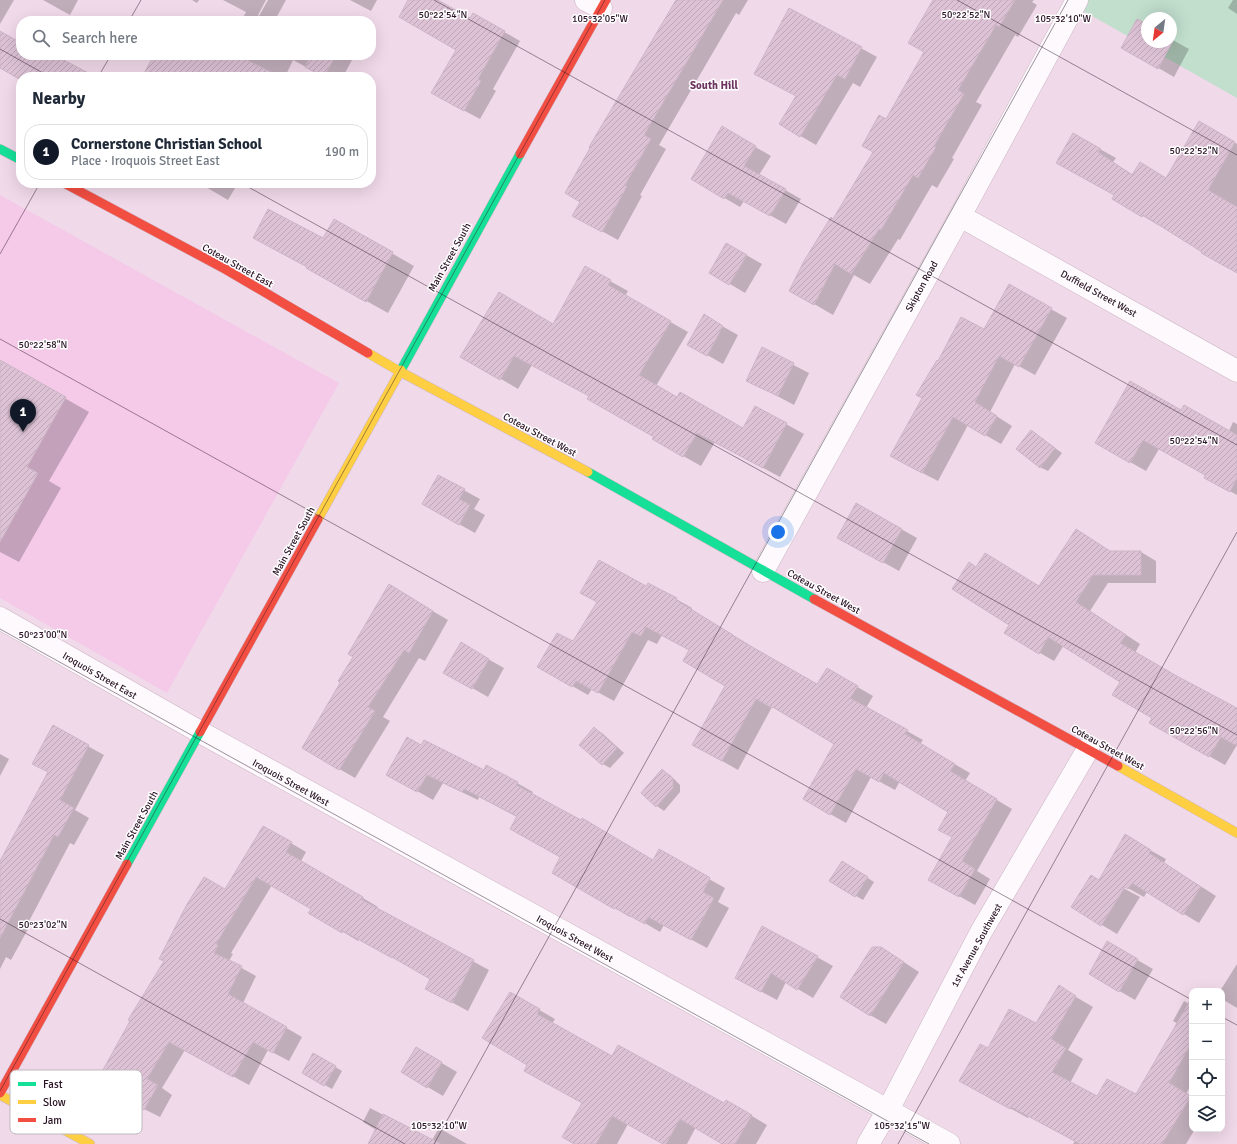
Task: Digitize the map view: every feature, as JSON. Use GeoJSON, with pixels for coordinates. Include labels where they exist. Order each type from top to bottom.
{"type":"FeatureCollection","features":[{"type":"Feature","properties":{"kind":"street","name":"Skipton Road"},"geometry":{"type":"LineString","coordinates":[[763,570],[960,216],[1077,0]]}},
{"type":"Feature","properties":{"kind":"street","name":"Main Street South"},"geometry":{"type":"LineString","coordinates":[[13,1070],[399,371],[597,3]]}},
{"type":"Feature","properties":{"kind":"street"},"geometry":{"type":"LineString","coordinates":[[0,149],[16,157]]}},
{"type":"Feature","properties":{"kind":"street","name":"Coteau Street East"},"geometry":{"type":"LineString","coordinates":[[73,188],[225,269],[399,371]]}},
{"type":"Feature","properties":{"kind":"street","name":"Duffield Street West"},"geometry":{"type":"LineString","coordinates":[[960,216],[1237,370]]}},
{"type":"Feature","properties":{"kind":"street","name":"Coteau Street West"},"geometry":{"type":"LineString","coordinates":[[399,371],[606,482],[1088,748],[1237,833]]}},
{"type":"Feature","properties":{"kind":"street","name":"Iroquois Street East"},"geometry":{"type":"LineString","coordinates":[[0,618],[200,732]]}},
{"type":"Feature","properties":{"kind":"street","name":"Iroquois Street West"},"geometry":{"type":"LineString","coordinates":[[200,732],[949,1144]]}},
{"type":"Feature","properties":{"kind":"street","name":"1st Avenue Southwest"},"geometry":{"type":"LineString","coordinates":[[868,1144],[888,1110],[982,932],[1088,748]]}},
{"type":"Feature","properties":{"kind":"street","name":"Main Street South"},"geometry":{"type":"LineString","coordinates":[[0,1094],[10,1076]]}},
{"type":"Feature","properties":{"kind":"street"},"geometry":{"type":"LineString","coordinates":[[0,1094],[10,1100]]}},
{"type":"Feature","properties":{"kind":"street"},"geometry":{"type":"LineString","coordinates":[[72,1134],[90,1144]]}},
{"type":"Feature","properties":{"kind":"shaded area"},"geometry":{"type":"Polygon","coordinates":[[[0,195],[339,383],[167,693],[0,598],[0,195]]]}},
{"type":"Feature","properties":{"kind":"green space"},"geometry":{"type":"Polygon","coordinates":[[[1083,0],[1237,0],[1237,98],[1149,48],[1177,48],[1177,12],[1141,12],[1141,44],[1078,8],[1083,0]]]}},
{"type":"Feature","properties":{"kind":"building"},"geometry":{"type":"Polygon","coordinates":[[[408,0],[438,0],[470,18],[473,13],[505,31],[478,79],[481,81],[464,111],[431,93],[456,50],[399,17],[408,0]]]}},
{"type":"Feature","properties":{"kind":"building"},"geometry":{"type":"Polygon","coordinates":[[[676,0],[723,0],[644,135],[651,139],[625,185],[627,186],[602,232],[572,216],[580,202],[565,193],[590,148],[589,147],[676,0]]]}},
{"type":"Feature","properties":{"kind":"building"},"geometry":{"type":"Polygon","coordinates":[[[933,0],[1015,0],[999,27],[996,25],[958,90],[964,94],[934,146],[936,147],[918,178],[913,175],[881,230],[879,229],[851,274],[835,264],[814,305],[789,291],[804,261],[831,217],[833,219],[873,152],[862,146],[879,115],[886,119],[924,52],[908,43],[933,0]]]}},
{"type":"Feature","properties":{"kind":"building"},"geometry":{"type":"Polygon","coordinates":[[[789,8],[862,47],[845,79],[837,75],[800,137],[779,124],[796,96],[754,74],[789,8]]]}},
{"type":"Feature","properties":{"kind":"building"},"geometry":{"type":"Polygon","coordinates":[[[1137,19],[1141,21],[1141,48],[1169,48],[1158,69],[1121,48],[1137,19]]]}},
{"type":"Feature","properties":{"kind":"building"},"geometry":{"type":"Polygon","coordinates":[[[0,31],[16,40],[16,60],[64,60],[86,72],[16,72],[16,77],[0,68],[0,31]]]}},
{"type":"Feature","properties":{"kind":"building"},"geometry":{"type":"Polygon","coordinates":[[[151,60],[247,60],[271,72],[145,72],[151,60]]]}},
{"type":"Feature","properties":{"kind":"building"},"geometry":{"type":"Polygon","coordinates":[[[308,60],[333,60],[327,72],[314,72],[305,67],[308,60]]]}},
{"type":"Feature","properties":{"kind":"building"},"geometry":{"type":"Polygon","coordinates":[[[1199,121],[1235,142],[1208,190],[1237,207],[1237,273],[1201,253],[1202,252],[1143,215],[1142,217],[1112,199],[1114,195],[1056,163],[1073,133],[1101,149],[1098,152],[1132,175],[1140,162],[1166,178],[1199,121]]]}},
{"type":"Feature","properties":{"kind":"building"},"geometry":{"type":"Polygon","coordinates":[[[722,126],[756,146],[744,166],[786,189],[770,216],[728,193],[724,199],[691,179],[722,126]]]}},
{"type":"Feature","properties":{"kind":"building"},"geometry":{"type":"Polygon","coordinates":[[[268,209],[323,238],[334,219],[393,252],[366,302],[306,268],[307,267],[253,238],[268,209]]]}},
{"type":"Feature","properties":{"kind":"building"},"geometry":{"type":"Polygon","coordinates":[[[726,243],[747,255],[729,285],[709,273],[726,243]]]}},
{"type":"Feature","properties":{"kind":"building"},"geometry":{"type":"Polygon","coordinates":[[[585,266],[611,280],[608,285],[671,321],[639,375],[677,397],[680,392],[743,428],[755,406],[787,423],[763,468],[697,433],[683,457],[652,439],[654,437],[587,399],[589,396],[514,356],[500,380],[460,357],[499,292],[553,324],[585,266]]]}},
{"type":"Feature","properties":{"kind":"building"},"geometry":{"type":"Polygon","coordinates":[[[1009,284],[1052,308],[1019,367],[999,356],[975,402],[997,416],[985,436],[953,417],[922,473],[890,456],[922,398],[916,395],[937,360],[938,361],[961,317],[984,329],[1009,284]]]}},
{"type":"Feature","properties":{"kind":"building"},"geometry":{"type":"Polygon","coordinates":[[[704,314],[723,326],[707,356],[687,345],[704,314]]]}},
{"type":"Feature","properties":{"kind":"building"},"geometry":{"type":"Polygon","coordinates":[[[762,347],[794,363],[778,396],[746,381],[762,347]]]}},
{"type":"Feature","properties":{"kind":"building"},"geometry":{"type":"Polygon","coordinates":[[[0,360],[66,397],[27,467],[38,473],[0,542],[0,360]]]}},
{"type":"Feature","properties":{"kind":"building"},"geometry":{"type":"Polygon","coordinates":[[[1130,381],[1181,410],[1184,405],[1237,435],[1237,478],[1230,492],[1204,478],[1205,475],[1143,440],[1130,463],[1095,443],[1130,381]]]}},
{"type":"Feature","properties":{"kind":"building"},"geometry":{"type":"Polygon","coordinates":[[[1031,430],[1055,448],[1040,468],[1016,449],[1031,430]]]}},
{"type":"Feature","properties":{"kind":"building"},"geometry":{"type":"Polygon","coordinates":[[[438,475],[465,489],[459,499],[470,505],[459,525],[422,504],[438,475]]]}},
{"type":"Feature","properties":{"kind":"building"},"geometry":{"type":"Polygon","coordinates":[[[856,503],[902,529],[883,563],[837,538],[856,503]]]}},
{"type":"Feature","properties":{"kind":"building"},"geometry":{"type":"Polygon","coordinates":[[[1076,529],[1110,551],[1141,551],[1141,575],[1093,575],[1076,602],[1126,635],[1120,643],[1175,675],[1237,708],[1237,746],[1221,737],[1209,757],[1149,723],[1152,718],[1112,695],[1120,682],[1048,637],[1039,654],[1004,633],[1009,625],[952,589],[969,562],[976,567],[985,553],[1039,586],[1076,529]]]}},
{"type":"Feature","properties":{"kind":"building"},"geometry":{"type":"Polygon","coordinates":[[[599,560],[646,586],[648,583],[677,598],[676,600],[733,636],[817,684],[827,668],[858,686],[850,698],[908,730],[905,734],[955,764],[950,771],[997,799],[962,861],[975,869],[959,897],[928,880],[952,837],[938,830],[948,812],[884,773],[879,782],[856,769],[830,815],[803,799],[834,744],[773,707],[772,708],[756,699],[722,761],[692,745],[725,686],[683,661],[689,650],[646,627],[641,636],[632,632],[598,693],[576,681],[572,687],[537,667],[557,633],[573,641],[597,602],[580,593],[599,560]]]}},
{"type":"Feature","properties":{"kind":"building"},"geometry":{"type":"Polygon","coordinates":[[[389,584],[433,611],[409,653],[404,650],[368,707],[375,711],[339,770],[302,748],[340,683],[338,681],[353,657],[348,654],[389,584]]]}},
{"type":"Feature","properties":{"kind":"building"},"geometry":{"type":"Polygon","coordinates":[[[461,642],[489,659],[472,689],[443,673],[461,642]]]}},
{"type":"Feature","properties":{"kind":"building"},"geometry":{"type":"Polygon","coordinates":[[[53,725],[89,745],[60,800],[74,808],[58,837],[54,835],[0,938],[0,861],[48,772],[32,764],[53,725]]]}},
{"type":"Feature","properties":{"kind":"building"},"geometry":{"type":"Polygon","coordinates":[[[594,727],[617,748],[602,765],[579,745],[594,727]]]}},
{"type":"Feature","properties":{"kind":"building"},"geometry":{"type":"Polygon","coordinates":[[[407,737],[421,745],[424,740],[484,770],[486,765],[518,782],[516,785],[581,820],[582,818],[653,860],[659,849],[709,877],[710,878],[703,892],[714,898],[691,940],[648,917],[645,924],[615,908],[614,909],[552,873],[560,857],[510,829],[517,816],[464,789],[462,792],[427,775],[417,792],[386,775],[407,737]]]}},
{"type":"Feature","properties":{"kind":"building"},"geometry":{"type":"Polygon","coordinates":[[[662,769],[673,779],[673,788],[656,807],[641,793],[662,769]]]}},
{"type":"Feature","properties":{"kind":"building"},"geometry":{"type":"Polygon","coordinates":[[[263,826],[292,842],[286,852],[363,897],[362,900],[474,960],[452,1003],[425,989],[430,979],[343,931],[342,933],[308,913],[311,909],[256,877],[216,944],[218,945],[214,953],[242,966],[228,994],[287,1027],[273,1053],[253,1042],[233,1077],[169,1042],[147,1079],[158,1085],[144,1110],[142,1109],[142,1070],[103,1070],[130,1021],[128,1020],[164,961],[159,959],[186,906],[204,877],[225,889],[263,826]]]}},
{"type":"Feature","properties":{"kind":"building"},"geometry":{"type":"Polygon","coordinates":[[[1125,834],[1151,850],[1149,853],[1201,887],[1183,915],[1132,883],[1128,889],[1125,887],[1101,926],[1071,907],[1091,875],[1099,880],[1125,834]]]}},
{"type":"Feature","properties":{"kind":"building"},"geometry":{"type":"Polygon","coordinates":[[[842,861],[868,877],[855,897],[829,881],[842,861]]]}},
{"type":"Feature","properties":{"kind":"building"},"geometry":{"type":"Polygon","coordinates":[[[762,926],[818,956],[797,990],[771,973],[761,992],[735,978],[762,926]]]}},
{"type":"Feature","properties":{"kind":"building"},"geometry":{"type":"Polygon","coordinates":[[[1107,941],[1138,959],[1119,992],[1089,974],[1107,941]]]}},
{"type":"Feature","properties":{"kind":"building"},"geometry":{"type":"Polygon","coordinates":[[[872,947],[881,947],[904,962],[870,1016],[840,997],[872,947]]]}},
{"type":"Feature","properties":{"kind":"building"},"geometry":{"type":"Polygon","coordinates":[[[1059,985],[1076,996],[1051,1039],[1066,1048],[1052,1072],[1097,1096],[1107,1079],[1136,1094],[1189,1002],[1189,1047],[1169,1083],[1189,1095],[1189,1099],[1162,1144],[1080,1144],[1011,1107],[1010,1109],[959,1081],[980,1044],[988,1048],[1009,1009],[1036,1023],[1059,985]]]}},
{"type":"Feature","properties":{"kind":"building"},"geometry":{"type":"Polygon","coordinates":[[[510,992],[540,1009],[537,1014],[612,1056],[618,1045],[724,1103],[726,1100],[752,1115],[735,1144],[722,1144],[680,1119],[666,1144],[663,1144],[612,1116],[596,1144],[574,1144],[562,1137],[582,1103],[524,1071],[527,1065],[482,1038],[510,992]]]}},
{"type":"Feature","properties":{"kind":"building"},"geometry":{"type":"Polygon","coordinates":[[[416,1047],[442,1062],[427,1088],[401,1072],[416,1047]]]}},
{"type":"Feature","properties":{"kind":"building"},"geometry":{"type":"Polygon","coordinates":[[[313,1053],[336,1066],[324,1086],[302,1073],[313,1053]]]}},
{"type":"Feature","properties":{"kind":"building"},"geometry":{"type":"Polygon","coordinates":[[[383,1114],[441,1144],[368,1144],[383,1114]]]}},
{"type":"Feature","properties":{"kind":"traffic: fast"},"geometry":{"type":"LineString","coordinates":[[0,149],[16,157]]}},
{"type":"Feature","properties":{"kind":"traffic: fast"},"geometry":{"type":"LineString","coordinates":[[401,370],[520,154]]}},
{"type":"Feature","properties":{"kind":"traffic: fast"},"geometry":{"type":"LineString","coordinates":[[588,472],[814,599]]}},
{"type":"Feature","properties":{"kind":"traffic: fast"},"geometry":{"type":"LineString","coordinates":[[127,864],[200,732]]}},
{"type":"Feature","properties":{"kind":"traffic: slow"},"geometry":{"type":"LineString","coordinates":[[368,353],[588,472]]}},
{"type":"Feature","properties":{"kind":"traffic: slow"},"geometry":{"type":"LineString","coordinates":[[318,519],[401,370]]}},
{"type":"Feature","properties":{"kind":"traffic: slow"},"geometry":{"type":"LineString","coordinates":[[1118,766],[1237,833]]}},
{"type":"Feature","properties":{"kind":"traffic: slow"},"geometry":{"type":"LineString","coordinates":[[0,1095],[10,1100]]}},
{"type":"Feature","properties":{"kind":"traffic: slow"},"geometry":{"type":"LineString","coordinates":[[72,1134],[90,1144]]}},
{"type":"Feature","properties":{"kind":"traffic: jam"},"geometry":{"type":"LineString","coordinates":[[520,154],[606,0]]}},
{"type":"Feature","properties":{"kind":"traffic: jam"},"geometry":{"type":"LineString","coordinates":[[73,188],[225,269],[368,353]]}},
{"type":"Feature","properties":{"kind":"traffic: jam"},"geometry":{"type":"LineString","coordinates":[[200,732],[318,519]]}},
{"type":"Feature","properties":{"kind":"traffic: jam"},"geometry":{"type":"LineString","coordinates":[[814,599],[1118,766]]}},
{"type":"Feature","properties":{"kind":"traffic: jam"},"geometry":{"type":"LineString","coordinates":[[13,1070],[127,864]]}},
{"type":"Feature","properties":{"kind":"traffic: jam"},"geometry":{"type":"LineString","coordinates":[[0,1093],[10,1075]]}},
{"type":"Feature","properties":{"kind":"place","name":"Cornerstone Christian School"},"geometry":{"type":"Point","coordinates":[23,432]}},
{"type":"Feature","properties":{"kind":"district","name":"South Hill"},"geometry":{"type":"Point","coordinates":[714,85]}}]}
